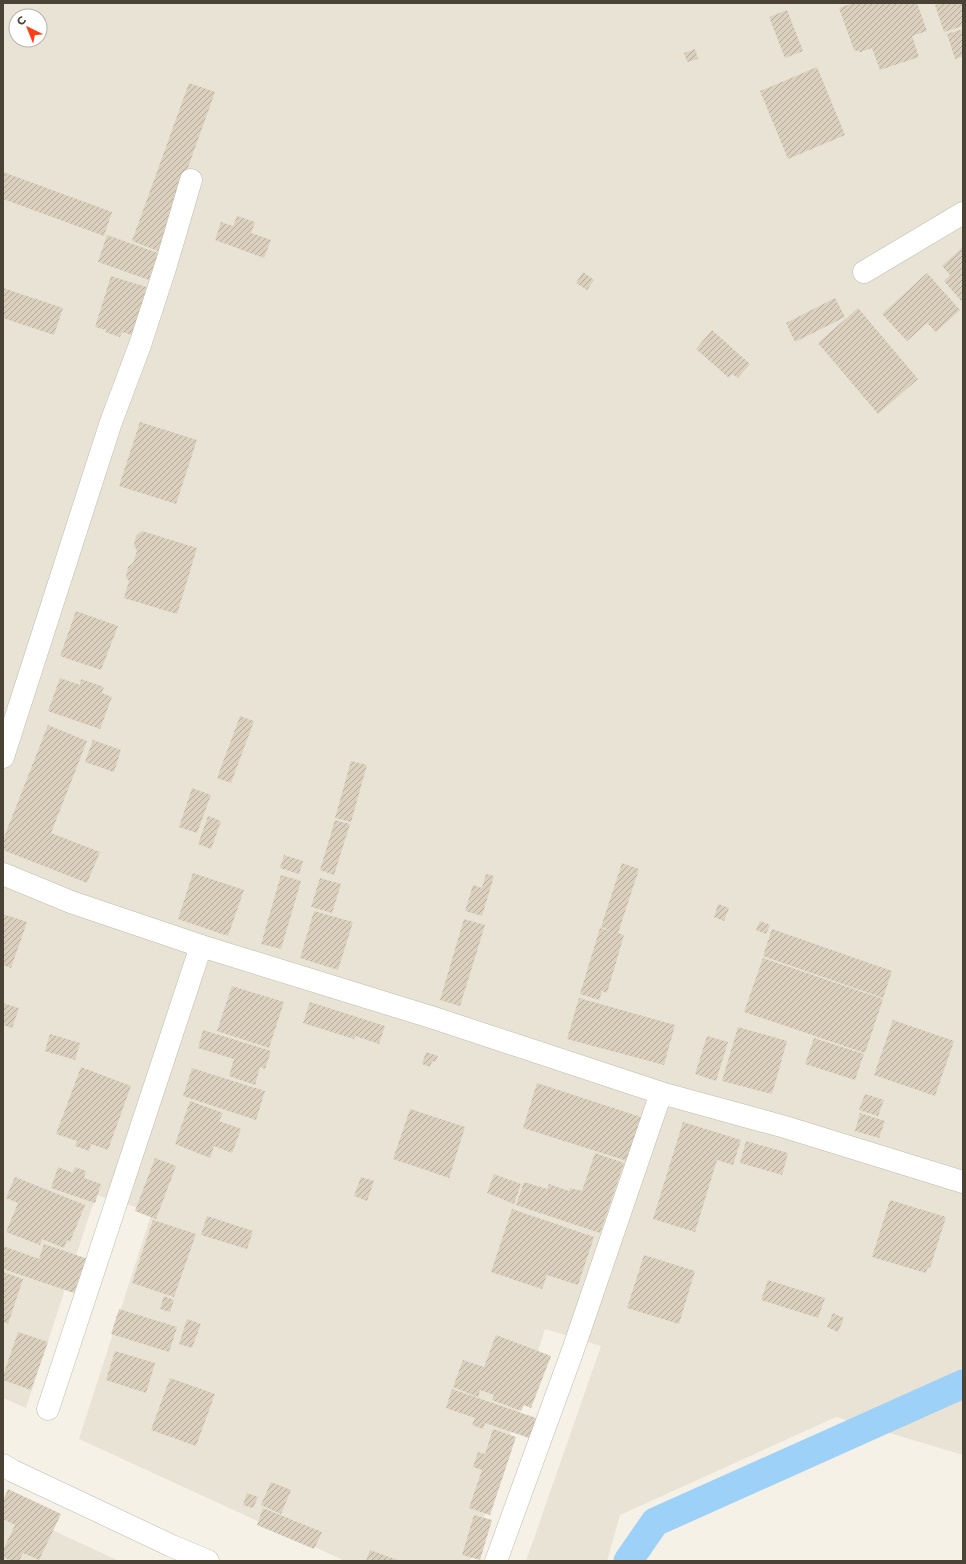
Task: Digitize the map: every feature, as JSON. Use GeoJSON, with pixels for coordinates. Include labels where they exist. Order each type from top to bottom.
{"type":"FeatureCollection","features":[{"type":"Feature","properties":{"kind":"street"},"geometry":{"type":"LineString","coordinates":[[3,757],[111,422],[140,345],[166,265],[191,180]]}},
{"type":"Feature","properties":{"kind":"street"},"geometry":{"type":"LineString","coordinates":[[864,272],[963,214]]}},
{"type":"Feature","properties":{"kind":"street"},"geometry":{"type":"LineString","coordinates":[[3,874],[71,902],[201,946],[434,1018],[661,1094],[785,1127],[963,1182]]}},
{"type":"Feature","properties":{"kind":"street"},"geometry":{"type":"LineString","coordinates":[[48,1409],[201,946]]}},
{"type":"Feature","properties":{"kind":"street"},"geometry":{"type":"LineString","coordinates":[[496,1561],[573,1350],[661,1094]]}},
{"type":"Feature","properties":{"kind":"street"},"geometry":{"type":"LineString","coordinates":[[3,1465],[136,1529],[208,1561]]}},
{"type":"Feature","properties":{"kind":"shaded area"},"geometry":{"type":"Polygon","coordinates":[[[3,3],[963,3],[963,1455],[836,1417],[620,1515],[607,1561],[526,1561],[601,1346],[545,1329],[470,1561],[345,1561],[79,1439],[152,1212],[96,1195],[26,1408],[3,1398],[3,3]]]}},
{"type":"Feature","properties":{"kind":"shaded area"},"geometry":{"type":"Polygon","coordinates":[[[3,1507],[119,1561],[3,1561],[3,1507]]]}},
{"type":"Feature","properties":{"kind":"building"},"geometry":{"type":"Polygon","coordinates":[[[853,3],[917,3],[927,31],[912,36],[919,57],[880,70],[872,48],[861,52],[854,50],[839,8],[853,3]]]}},
{"type":"Feature","properties":{"kind":"building"},"geometry":{"type":"Polygon","coordinates":[[[943,3],[963,3],[963,26],[944,32],[935,5],[943,3]]]}},
{"type":"Feature","properties":{"kind":"building"},"geometry":{"type":"Polygon","coordinates":[[[787,10],[803,51],[785,58],[769,17],[787,10]]]}},
{"type":"Feature","properties":{"kind":"building"},"geometry":{"type":"Polygon","coordinates":[[[963,29],[963,56],[955,59],[947,34],[963,29]]]}},
{"type":"Feature","properties":{"kind":"building"},"geometry":{"type":"Polygon","coordinates":[[[695,49],[698,59],[687,62],[684,53],[695,49]]]}},
{"type":"Feature","properties":{"kind":"building"},"geometry":{"type":"Polygon","coordinates":[[[817,67],[845,135],[788,159],[760,91],[817,67]]]}},
{"type":"Feature","properties":{"kind":"building"},"geometry":{"type":"Polygon","coordinates":[[[189,83],[215,92],[158,251],[132,241],[189,83]]]}},
{"type":"Feature","properties":{"kind":"building"},"geometry":{"type":"Polygon","coordinates":[[[3,172],[112,212],[104,236],[3,199],[3,172]]]}},
{"type":"Feature","properties":{"kind":"building"},"geometry":{"type":"Polygon","coordinates":[[[237,216],[255,222],[251,233],[271,240],[264,258],[215,240],[221,222],[233,226],[237,216]]]}},
{"type":"Feature","properties":{"kind":"building"},"geometry":{"type":"Polygon","coordinates":[[[107,235],[158,253],[149,280],[98,262],[107,235]]]}},
{"type":"Feature","properties":{"kind":"building"},"geometry":{"type":"Polygon","coordinates":[[[963,247],[963,303],[944,281],[950,275],[942,266],[963,247]]]}},
{"type":"Feature","properties":{"kind":"building"},"geometry":{"type":"Polygon","coordinates":[[[583,272],[594,280],[587,290],[576,283],[583,272]]]}},
{"type":"Feature","properties":{"kind":"building"},"geometry":{"type":"Polygon","coordinates":[[[927,273],[960,310],[936,332],[927,323],[907,341],[882,314],[927,273]]]}},
{"type":"Feature","properties":{"kind":"building"},"geometry":{"type":"Polygon","coordinates":[[[111,276],[156,290],[141,338],[122,332],[120,337],[105,332],[107,330],[95,327],[111,276]]]}},
{"type":"Feature","properties":{"kind":"building"},"geometry":{"type":"Polygon","coordinates":[[[3,288],[63,308],[54,335],[3,318],[3,288]]]}},
{"type":"Feature","properties":{"kind":"building"},"geometry":{"type":"Polygon","coordinates":[[[835,298],[845,317],[795,342],[786,323],[835,298]]]}},
{"type":"Feature","properties":{"kind":"building"},"geometry":{"type":"Polygon","coordinates":[[[858,308],[918,379],[878,414],[818,343],[858,308]]]}},
{"type":"Feature","properties":{"kind":"building"},"geometry":{"type":"Polygon","coordinates":[[[712,330],[750,364],[738,378],[732,374],[729,378],[696,349],[712,330]]]}},
{"type":"Feature","properties":{"kind":"building"},"geometry":{"type":"Polygon","coordinates":[[[140,422],[197,440],[176,504],[119,486],[140,422]]]}},
{"type":"Feature","properties":{"kind":"building"},"geometry":{"type":"Polygon","coordinates":[[[142,531],[197,548],[177,614],[124,598],[129,581],[126,577],[128,567],[133,563],[137,551],[134,545],[136,536],[142,531]]]}},
{"type":"Feature","properties":{"kind":"building"},"geometry":{"type":"Polygon","coordinates":[[[76,611],[118,626],[101,670],[60,656],[76,611]]]}},
{"type":"Feature","properties":{"kind":"building"},"geometry":{"type":"Polygon","coordinates":[[[60,678],[80,685],[81,679],[104,687],[102,693],[112,697],[100,729],[48,711],[60,678]]]}},
{"type":"Feature","properties":{"kind":"building"},"geometry":{"type":"Polygon","coordinates":[[[240,716],[254,721],[231,783],[217,778],[240,716]]]}},
{"type":"Feature","properties":{"kind":"building"},"geometry":{"type":"Polygon","coordinates":[[[48,725],[87,741],[51,833],[100,852],[87,883],[3,850],[3,840],[48,725]]]}},
{"type":"Feature","properties":{"kind":"building"},"geometry":{"type":"Polygon","coordinates":[[[93,740],[121,750],[114,772],[85,762],[93,740]]]}},
{"type":"Feature","properties":{"kind":"building"},"geometry":{"type":"Polygon","coordinates":[[[351,761],[367,765],[351,822],[335,818],[351,761]]]}},
{"type":"Feature","properties":{"kind":"building"},"geometry":{"type":"Polygon","coordinates":[[[192,788],[211,795],[197,833],[179,827],[192,788]]]}},
{"type":"Feature","properties":{"kind":"building"},"geometry":{"type":"Polygon","coordinates":[[[208,816],[221,821],[211,849],[198,844],[208,816]]]}},
{"type":"Feature","properties":{"kind":"building"},"geometry":{"type":"Polygon","coordinates":[[[335,820],[350,824],[334,875],[320,870],[335,820]]]}},
{"type":"Feature","properties":{"kind":"building"},"geometry":{"type":"Polygon","coordinates":[[[284,855],[303,861],[299,874],[280,868],[284,855]]]}},
{"type":"Feature","properties":{"kind":"building"},"geometry":{"type":"Polygon","coordinates":[[[622,863],[639,869],[618,933],[624,935],[607,993],[602,991],[599,1000],[580,994],[600,928],[612,931],[601,927],[622,863]]]}},
{"type":"Feature","properties":{"kind":"building"},"geometry":{"type":"Polygon","coordinates":[[[193,873],[244,890],[228,936],[178,919],[193,873]]]}},
{"type":"Feature","properties":{"kind":"building"},"geometry":{"type":"Polygon","coordinates":[[[486,874],[494,876],[482,916],[465,911],[473,885],[482,888],[486,874]]]}},
{"type":"Feature","properties":{"kind":"building"},"geometry":{"type":"Polygon","coordinates":[[[281,875],[301,881],[281,949],[261,944],[281,875]]]}},
{"type":"Feature","properties":{"kind":"building"},"geometry":{"type":"Polygon","coordinates":[[[320,878],[341,884],[332,913],[311,907],[320,878]]]}},
{"type":"Feature","properties":{"kind":"building"},"geometry":{"type":"Polygon","coordinates":[[[718,904],[729,908],[724,921],[714,917],[718,904]]]}},
{"type":"Feature","properties":{"kind":"building"},"geometry":{"type":"Polygon","coordinates":[[[314,911],[353,922],[338,970],[300,958],[314,911]]]}},
{"type":"Feature","properties":{"kind":"building"},"geometry":{"type":"Polygon","coordinates":[[[3,914],[27,922],[11,968],[3,965],[3,914]]]}},
{"type":"Feature","properties":{"kind":"building"},"geometry":{"type":"Polygon","coordinates":[[[464,919],[485,925],[460,1006],[440,1000],[464,919]]]}},
{"type":"Feature","properties":{"kind":"building"},"geometry":{"type":"Polygon","coordinates":[[[760,921],[770,925],[766,934],[756,930],[760,921]]]}},
{"type":"Feature","properties":{"kind":"building"},"geometry":{"type":"Polygon","coordinates":[[[772,929],[892,971],[883,998],[763,956],[772,929]]]}},
{"type":"Feature","properties":{"kind":"building"},"geometry":{"type":"Polygon","coordinates":[[[763,958],[883,999],[865,1053],[744,1012],[763,958]]]}},
{"type":"Feature","properties":{"kind":"building"},"geometry":{"type":"Polygon","coordinates":[[[232,986],[284,1002],[269,1048],[217,1031],[232,986]]]}},
{"type":"Feature","properties":{"kind":"building"},"geometry":{"type":"Polygon","coordinates":[[[579,998],[675,1025],[664,1065],[567,1039],[579,998]]]}},
{"type":"Feature","properties":{"kind":"building"},"geometry":{"type":"Polygon","coordinates":[[[310,1002],[385,1026],[379,1044],[355,1036],[354,1039],[303,1023],[310,1002]]]}},
{"type":"Feature","properties":{"kind":"building"},"geometry":{"type":"Polygon","coordinates":[[[3,1003],[19,1008],[12,1028],[3,1025],[3,1003]]]}},
{"type":"Feature","properties":{"kind":"building"},"geometry":{"type":"Polygon","coordinates":[[[893,1020],[954,1041],[935,1096],[874,1075],[893,1020]]]}},
{"type":"Feature","properties":{"kind":"building"},"geometry":{"type":"Polygon","coordinates":[[[738,1027],[787,1041],[772,1094],[722,1081],[738,1027]]]}},
{"type":"Feature","properties":{"kind":"building"},"geometry":{"type":"Polygon","coordinates":[[[203,1030],[271,1051],[265,1069],[260,1067],[255,1085],[229,1076],[234,1059],[198,1048],[203,1030]]]}},
{"type":"Feature","properties":{"kind":"building"},"geometry":{"type":"Polygon","coordinates":[[[50,1034],[80,1043],[75,1060],[45,1051],[50,1034]]]}},
{"type":"Feature","properties":{"kind":"building"},"geometry":{"type":"Polygon","coordinates":[[[707,1036],[728,1042],[716,1081],[695,1074],[707,1036]]]}},
{"type":"Feature","properties":{"kind":"building"},"geometry":{"type":"Polygon","coordinates":[[[814,1038],[864,1054],[855,1080],[805,1064],[814,1038]]]}},
{"type":"Feature","properties":{"kind":"building"},"geometry":{"type":"Polygon","coordinates":[[[426,1052],[438,1056],[435,1062],[432,1061],[430,1067],[422,1064],[426,1052]]]}},
{"type":"Feature","properties":{"kind":"building"},"geometry":{"type":"Polygon","coordinates":[[[81,1067],[131,1086],[108,1150],[91,1144],[89,1151],[75,1146],[77,1141],[56,1134],[81,1067]]]}},
{"type":"Feature","properties":{"kind":"building"},"geometry":{"type":"Polygon","coordinates":[[[192,1068],[265,1091],[256,1120],[183,1096],[192,1068]]]}},
{"type":"Feature","properties":{"kind":"building"},"geometry":{"type":"Polygon","coordinates":[[[537,1083],[641,1117],[627,1161],[523,1128],[537,1083]]]}},
{"type":"Feature","properties":{"kind":"building"},"geometry":{"type":"Polygon","coordinates":[[[865,1094],[884,1100],[878,1116],[859,1110],[865,1094]]]}},
{"type":"Feature","properties":{"kind":"building"},"geometry":{"type":"Polygon","coordinates":[[[190,1101],[223,1113],[219,1121],[241,1129],[232,1153],[214,1146],[210,1158],[175,1144],[190,1101]]]}},
{"type":"Feature","properties":{"kind":"building"},"geometry":{"type":"Polygon","coordinates":[[[410,1109],[465,1127],[449,1178],[393,1159],[410,1109]]]}},
{"type":"Feature","properties":{"kind":"building"},"geometry":{"type":"Polygon","coordinates":[[[860,1113],[885,1121],[879,1138],[855,1131],[860,1113]]]}},
{"type":"Feature","properties":{"kind":"building"},"geometry":{"type":"Polygon","coordinates":[[[683,1122],[741,1140],[733,1165],[717,1160],[695,1232],[653,1219],[683,1122]]]}},
{"type":"Feature","properties":{"kind":"building"},"geometry":{"type":"Polygon","coordinates":[[[746,1141],[788,1153],[782,1175],[740,1163],[746,1141]]]}},
{"type":"Feature","properties":{"kind":"building"},"geometry":{"type":"Polygon","coordinates":[[[595,1153],[624,1163],[600,1233],[516,1205],[524,1182],[547,1189],[549,1184],[569,1191],[570,1188],[582,1191],[595,1153]]]}},
{"type":"Feature","properties":{"kind":"building"},"geometry":{"type":"Polygon","coordinates":[[[155,1158],[176,1166],[156,1219],[135,1211],[155,1158]]]}},
{"type":"Feature","properties":{"kind":"building"},"geometry":{"type":"Polygon","coordinates":[[[58,1167],[73,1173],[75,1167],[86,1171],[84,1178],[101,1184],[95,1203],[51,1188],[58,1167]]]}},
{"type":"Feature","properties":{"kind":"building"},"geometry":{"type":"Polygon","coordinates":[[[494,1174],[521,1184],[514,1204],[487,1193],[494,1174]]]}},
{"type":"Feature","properties":{"kind":"building"},"geometry":{"type":"Polygon","coordinates":[[[15,1177],[85,1205],[70,1242],[67,1240],[64,1248],[42,1239],[40,1245],[6,1232],[18,1203],[6,1198],[15,1177]]]}},
{"type":"Feature","properties":{"kind":"building"},"geometry":{"type":"Polygon","coordinates":[[[361,1177],[374,1181],[367,1201],[354,1196],[361,1177]]]}},
{"type":"Feature","properties":{"kind":"building"},"geometry":{"type":"Polygon","coordinates":[[[890,1200],[946,1217],[930,1268],[928,1267],[926,1273],[872,1257],[890,1200]]]}},
{"type":"Feature","properties":{"kind":"building"},"geometry":{"type":"Polygon","coordinates":[[[512,1209],[594,1237],[578,1285],[547,1275],[542,1289],[491,1272],[512,1209]]]}},
{"type":"Feature","properties":{"kind":"building"},"geometry":{"type":"Polygon","coordinates":[[[207,1216],[253,1231],[247,1249],[201,1235],[207,1216]]]}},
{"type":"Feature","properties":{"kind":"building"},"geometry":{"type":"Polygon","coordinates":[[[153,1220],[196,1234],[174,1297],[132,1283],[153,1220]]]}},
{"type":"Feature","properties":{"kind":"building"},"geometry":{"type":"Polygon","coordinates":[[[44,1244],[91,1260],[85,1277],[80,1275],[74,1293],[3,1269],[3,1246],[39,1259],[44,1244]]]}},
{"type":"Feature","properties":{"kind":"building"},"geometry":{"type":"Polygon","coordinates":[[[644,1255],[695,1271],[679,1324],[627,1308],[644,1255]]]}},
{"type":"Feature","properties":{"kind":"building"},"geometry":{"type":"Polygon","coordinates":[[[3,1272],[23,1279],[8,1324],[3,1322],[3,1272]]]}},
{"type":"Feature","properties":{"kind":"building"},"geometry":{"type":"Polygon","coordinates":[[[768,1280],[825,1298],[818,1318],[761,1300],[768,1280]]]}},
{"type":"Feature","properties":{"kind":"building"},"geometry":{"type":"Polygon","coordinates":[[[164,1296],[174,1300],[170,1312],[160,1309],[164,1296]]]}},
{"type":"Feature","properties":{"kind":"building"},"geometry":{"type":"Polygon","coordinates":[[[119,1309],[177,1327],[169,1352],[111,1334],[119,1309]]]}},
{"type":"Feature","properties":{"kind":"building"},"geometry":{"type":"Polygon","coordinates":[[[833,1313],[844,1318],[838,1332],[827,1327],[833,1313]]]}},
{"type":"Feature","properties":{"kind":"building"},"geometry":{"type":"Polygon","coordinates":[[[187,1319],[201,1324],[192,1348],[179,1344],[187,1319]]]}},
{"type":"Feature","properties":{"kind":"building"},"geometry":{"type":"Polygon","coordinates":[[[18,1332],[48,1342],[31,1390],[3,1380],[18,1332]]]}},
{"type":"Feature","properties":{"kind":"building"},"geometry":{"type":"Polygon","coordinates":[[[496,1335],[551,1356],[531,1408],[524,1405],[521,1411],[492,1400],[494,1395],[480,1390],[478,1397],[453,1387],[463,1360],[484,1367],[496,1335]]]}},
{"type":"Feature","properties":{"kind":"building"},"geometry":{"type":"Polygon","coordinates":[[[115,1351],[155,1363],[146,1393],[106,1380],[115,1351]]]}},
{"type":"Feature","properties":{"kind":"building"},"geometry":{"type":"Polygon","coordinates":[[[170,1378],[215,1394],[196,1446],[151,1430],[170,1378]]]}},
{"type":"Feature","properties":{"kind":"building"},"geometry":{"type":"Polygon","coordinates":[[[452,1389],[539,1419],[532,1439],[485,1423],[483,1429],[472,1425],[475,1418],[446,1408],[452,1389]]]}},
{"type":"Feature","properties":{"kind":"building"},"geometry":{"type":"Polygon","coordinates":[[[493,1429],[516,1437],[490,1515],[469,1508],[482,1470],[473,1467],[478,1452],[485,1454],[493,1429]]]}},
{"type":"Feature","properties":{"kind":"building"},"geometry":{"type":"Polygon","coordinates":[[[271,1482],[291,1490],[281,1514],[261,1505],[271,1482]]]}},
{"type":"Feature","properties":{"kind":"building"},"geometry":{"type":"Polygon","coordinates":[[[8,1489],[61,1514],[39,1560],[23,1553],[19,1561],[12,1561],[3,1557],[3,1550],[15,1525],[3,1519],[3,1501],[8,1489]]]}},
{"type":"Feature","properties":{"kind":"building"},"geometry":{"type":"Polygon","coordinates":[[[247,1493],[258,1497],[253,1508],[243,1505],[247,1493]]]}},
{"type":"Feature","properties":{"kind":"building"},"geometry":{"type":"Polygon","coordinates":[[[263,1508],[322,1532],[314,1549],[257,1525],[263,1508]]]}},
{"type":"Feature","properties":{"kind":"building"},"geometry":{"type":"Polygon","coordinates":[[[474,1515],[492,1520],[480,1560],[462,1555],[474,1515]]]}},
{"type":"Feature","properties":{"kind":"building"},"geometry":{"type":"Polygon","coordinates":[[[370,1550],[400,1561],[366,1561],[370,1550]]]}},
{"type":"Feature","properties":{"kind":"waterway"},"geometry":{"type":"LineString","coordinates":[[628,1561],[655,1522],[963,1384]]}}]}
